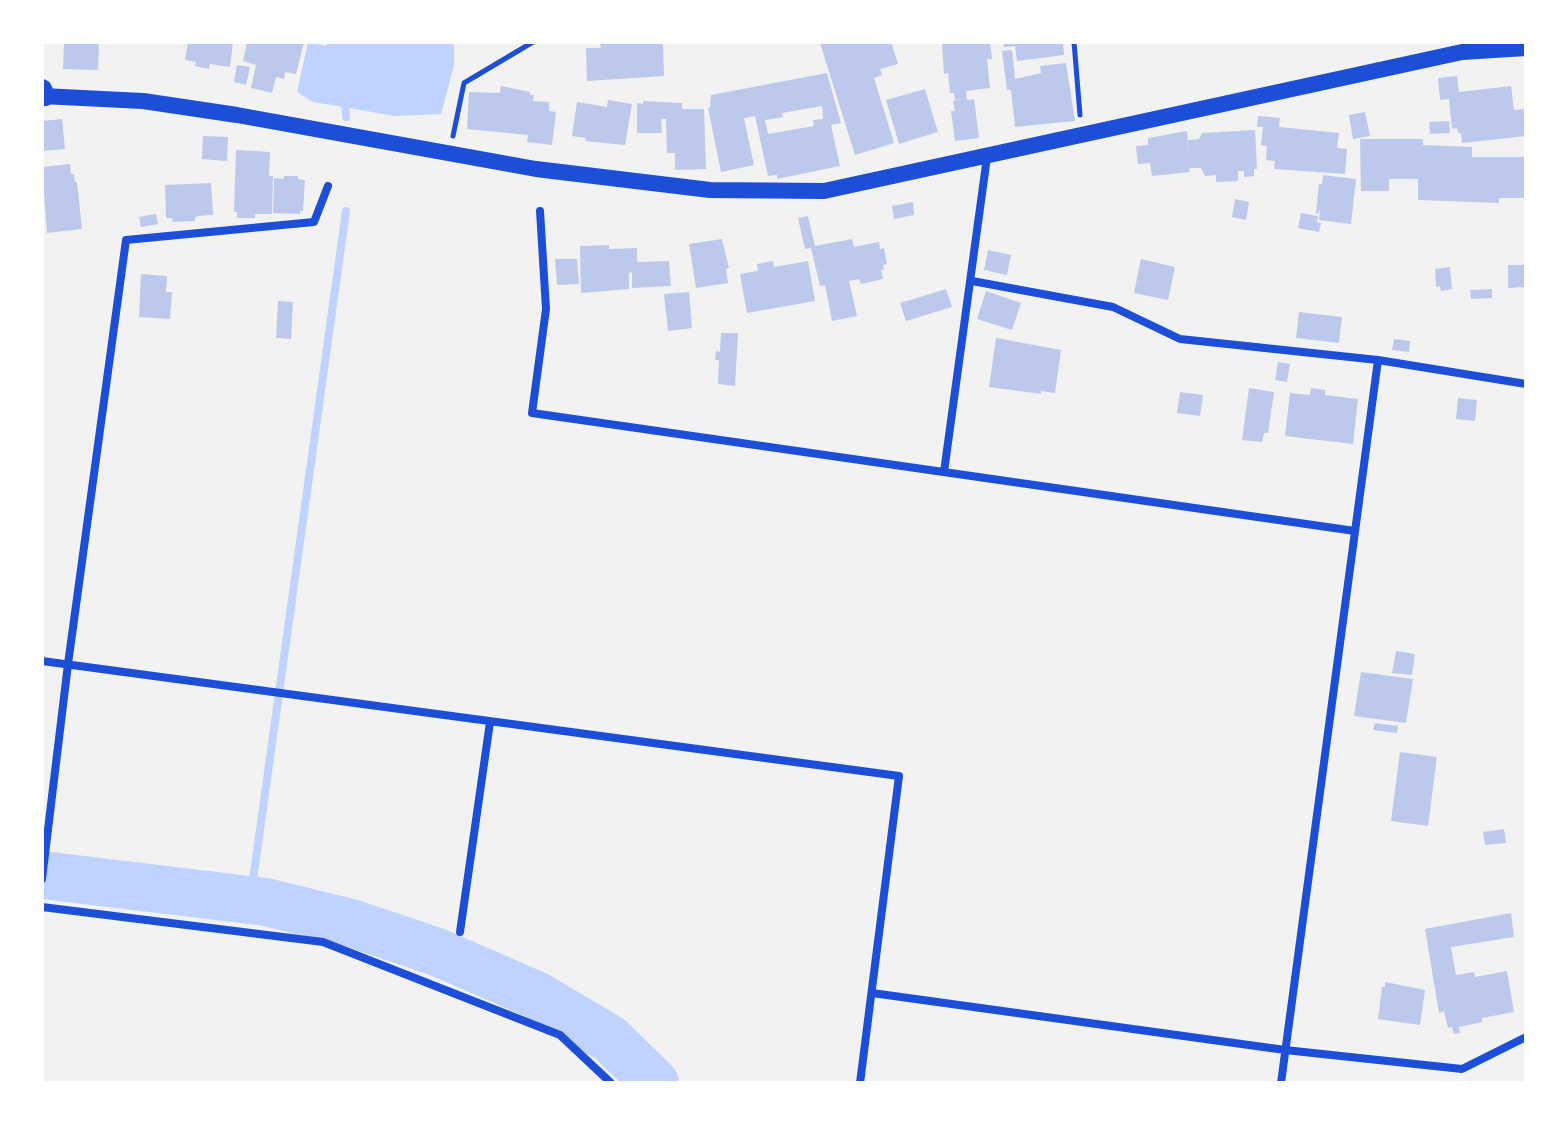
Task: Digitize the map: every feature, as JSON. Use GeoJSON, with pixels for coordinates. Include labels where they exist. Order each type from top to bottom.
{"type":"FeatureCollection","features":[{"type":"Feature","properties":{"kind":"main road"},"geometry":{"type":"LineString","coordinates":[[43,93],[143,101],[536,169],[710,190],[824,191],[1462,52],[1526,48]]}},
{"type":"Feature","properties":{"kind":"street"},"geometry":{"type":"LineString","coordinates":[[944,472],[987,157]]}},
{"type":"Feature","properties":{"kind":"street"},"geometry":{"type":"LineString","coordinates":[[42,879],[126,240],[314,222],[328,186]]}},
{"type":"Feature","properties":{"kind":"street"},"geometry":{"type":"LineString","coordinates":[[540,211],[546,309],[532,413],[1355,531]]}},
{"type":"Feature","properties":{"kind":"street"},"geometry":{"type":"LineString","coordinates":[[972,281],[1113,307],[1180,339],[1378,360],[1526,384]]}},
{"type":"Feature","properties":{"kind":"street"},"geometry":{"type":"LineString","coordinates":[[1281,1083],[1378,360]]}},
{"type":"Feature","properties":{"kind":"street"},"geometry":{"type":"LineString","coordinates":[[42,661],[899,776],[860,1083]]}},
{"type":"Feature","properties":{"kind":"street"},"geometry":{"type":"LineString","coordinates":[[460,932],[490,722]]}},
{"type":"Feature","properties":{"kind":"street"},"geometry":{"type":"LineString","coordinates":[[42,907],[323,942],[560,1035],[611,1083]]}},
{"type":"Feature","properties":{"kind":"street"},"geometry":{"type":"LineString","coordinates":[[872,993],[1285,1050],[1462,1069],[1526,1037]]}},
{"type":"Feature","properties":{"kind":"path"},"geometry":{"type":"LineString","coordinates":[[449,153],[464,83],[531,42]]}},
{"type":"Feature","properties":{"kind":"path"},"geometry":{"type":"LineString","coordinates":[[1074,42],[1082,136]]}},
{"type":"Feature","properties":{"kind":"water"},"geometry":{"type":"Polygon","coordinates":[[[308,42],[326,46],[328,42],[452,42],[454,65],[441,114],[395,116],[313,102],[297,92],[308,42]]]}},
{"type":"Feature","properties":{"kind":"building"},"geometry":{"type":"Polygon","coordinates":[[[188,42],[233,42],[230,67],[210,64],[209,69],[195,66],[196,62],[185,60],[188,42]]]}},
{"type":"Feature","properties":{"kind":"building"},"geometry":{"type":"Polygon","coordinates":[[[247,42],[304,42],[296,74],[285,72],[284,79],[276,77],[272,93],[251,88],[256,65],[243,61],[247,42]]]}},
{"type":"Feature","properties":{"kind":"building"},"geometry":{"type":"Polygon","coordinates":[[[891,42],[898,64],[880,69],[882,75],[874,78],[894,143],[855,155],[820,43],[891,42]]]}},
{"type":"Feature","properties":{"kind":"building"},"geometry":{"type":"Polygon","coordinates":[[[942,42],[990,42],[992,59],[987,59],[990,88],[966,91],[967,100],[974,99],[979,138],[955,141],[951,111],[955,111],[953,101],[963,99],[955,100],[954,93],[950,93],[948,73],[944,74],[942,42]]]}},
{"type":"Feature","properties":{"kind":"building"},"geometry":{"type":"Polygon","coordinates":[[[1003,42],[1063,42],[1064,55],[1017,61],[1015,46],[1004,47],[1003,42]]]}},
{"type":"Feature","properties":{"kind":"building"},"geometry":{"type":"Polygon","coordinates":[[[64,44],[99,44],[98,70],[63,69],[64,44]]]}},
{"type":"Feature","properties":{"kind":"building"},"geometry":{"type":"Polygon","coordinates":[[[600,44],[663,44],[664,76],[587,81],[586,48],[601,48],[600,44]]]}},
{"type":"Feature","properties":{"kind":"building"},"geometry":{"type":"Polygon","coordinates":[[[1012,50],[1015,79],[1041,73],[1040,66],[1066,63],[1075,121],[1015,127],[1002,51],[1012,50]]]}},
{"type":"Feature","properties":{"kind":"building"},"geometry":{"type":"Polygon","coordinates":[[[237,65],[250,67],[246,85],[234,82],[237,65]]]}},
{"type":"Feature","properties":{"kind":"building"},"geometry":{"type":"Polygon","coordinates":[[[827,73],[841,123],[831,125],[840,166],[777,179],[777,175],[768,176],[755,116],[744,118],[754,165],[721,172],[708,108],[711,95],[827,73]],[[822,106],[782,113],[783,117],[765,120],[768,134],[814,126],[813,120],[823,119],[822,106]]]}},
{"type":"Feature","properties":{"kind":"building"},"geometry":{"type":"Polygon","coordinates":[[[1457,76],[1459,92],[1511,86],[1514,110],[1525,109],[1526,136],[1462,143],[1461,133],[1457,128],[1452,129],[1449,99],[1440,100],[1438,78],[1457,76]]]}},
{"type":"Feature","properties":{"kind":"building"},"geometry":{"type":"Polygon","coordinates":[[[501,86],[530,92],[534,95],[533,101],[549,102],[549,111],[556,112],[552,145],[527,142],[528,135],[467,129],[469,92],[500,93],[501,86]]]}},
{"type":"Feature","properties":{"kind":"building"},"geometry":{"type":"Polygon","coordinates":[[[925,89],[938,132],[899,144],[886,100],[925,89]]]}},
{"type":"Feature","properties":{"kind":"building"},"geometry":{"type":"Polygon","coordinates":[[[608,100],[632,104],[625,145],[585,141],[586,138],[572,136],[577,102],[607,107],[608,100]]]}},
{"type":"Feature","properties":{"kind":"building"},"geometry":{"type":"Polygon","coordinates":[[[643,101],[682,103],[682,109],[704,109],[706,169],[675,170],[675,153],[667,153],[666,119],[661,119],[662,133],[637,133],[637,103],[643,104],[643,101]]]}},
{"type":"Feature","properties":{"kind":"building"},"geometry":{"type":"Polygon","coordinates":[[[1365,112],[1370,136],[1353,139],[1349,115],[1365,112]]]}},
{"type":"Feature","properties":{"kind":"building"},"geometry":{"type":"Polygon","coordinates":[[[1258,116],[1280,118],[1279,127],[1339,133],[1337,148],[1347,149],[1345,174],[1274,169],[1275,161],[1266,160],[1267,146],[1261,145],[1263,127],[1257,127],[1258,116]]]}},
{"type":"Feature","properties":{"kind":"building"},"geometry":{"type":"Polygon","coordinates":[[[62,119],[65,149],[42,151],[42,121],[62,119]]]}},
{"type":"Feature","properties":{"kind":"building"},"geometry":{"type":"Polygon","coordinates":[[[1449,121],[1450,133],[1430,134],[1429,122],[1449,121]]]}},
{"type":"Feature","properties":{"kind":"building"},"geometry":{"type":"Polygon","coordinates":[[[1255,130],[1257,169],[1254,169],[1254,176],[1244,177],[1244,171],[1238,171],[1238,181],[1216,182],[1216,175],[1205,176],[1201,168],[1152,176],[1150,163],[1138,164],[1136,146],[1148,145],[1148,138],[1187,131],[1189,159],[1188,140],[1199,139],[1202,133],[1255,130]]]}},
{"type":"Feature","properties":{"kind":"building"},"geometry":{"type":"Polygon","coordinates":[[[203,136],[228,137],[227,161],[202,159],[203,136]]]}},
{"type":"Feature","properties":{"kind":"building"},"geometry":{"type":"Polygon","coordinates":[[[1360,139],[1423,139],[1423,145],[1472,147],[1472,157],[1525,157],[1526,198],[1499,198],[1499,203],[1418,200],[1418,179],[1389,179],[1389,191],[1361,191],[1360,139]]]}},
{"type":"Feature","properties":{"kind":"building"},"geometry":{"type":"Polygon","coordinates":[[[236,150],[270,152],[272,214],[237,218],[237,212],[234,212],[236,150]]]}},
{"type":"Feature","properties":{"kind":"building"},"geometry":{"type":"Polygon","coordinates":[[[70,164],[71,174],[77,182],[82,229],[47,233],[42,167],[70,164]]]}},
{"type":"Feature","properties":{"kind":"building"},"geometry":{"type":"Polygon","coordinates":[[[1323,175],[1356,179],[1351,224],[1319,220],[1320,209],[1316,213],[1323,175]]]}},
{"type":"Feature","properties":{"kind":"building"},"geometry":{"type":"Polygon","coordinates":[[[284,176],[298,176],[298,179],[305,180],[303,211],[300,214],[273,213],[274,178],[284,179],[284,176]]]}},
{"type":"Feature","properties":{"kind":"building"},"geometry":{"type":"Polygon","coordinates":[[[211,183],[213,215],[198,216],[195,221],[173,222],[172,218],[166,218],[165,185],[211,183]]]}},
{"type":"Feature","properties":{"kind":"building"},"geometry":{"type":"Polygon","coordinates":[[[1235,199],[1249,202],[1246,220],[1232,217],[1235,199]]]}},
{"type":"Feature","properties":{"kind":"building"},"geometry":{"type":"Polygon","coordinates":[[[913,202],[914,215],[894,219],[892,206],[913,202]]]}},
{"type":"Feature","properties":{"kind":"building"},"geometry":{"type":"Polygon","coordinates":[[[1301,213],[1318,216],[1317,222],[1321,223],[1319,232],[1298,228],[1301,213]]]}},
{"type":"Feature","properties":{"kind":"building"},"geometry":{"type":"Polygon","coordinates":[[[156,214],[158,224],[141,227],[139,217],[156,214]]]}},
{"type":"Feature","properties":{"kind":"building"},"geometry":{"type":"Polygon","coordinates":[[[808,216],[815,246],[852,239],[854,247],[879,242],[880,249],[884,248],[887,264],[881,270],[883,279],[861,284],[859,279],[849,281],[857,316],[832,321],[825,285],[820,286],[811,248],[805,249],[798,218],[808,216]]]}},
{"type":"Feature","properties":{"kind":"building"},"geometry":{"type":"Polygon","coordinates":[[[722,239],[729,268],[726,269],[728,283],[696,288],[689,244],[722,239]]]}},
{"type":"Feature","properties":{"kind":"building"},"geometry":{"type":"Polygon","coordinates":[[[609,245],[609,249],[637,248],[637,262],[669,261],[671,286],[632,288],[632,272],[629,273],[629,289],[581,293],[580,246],[609,245]]]}},
{"type":"Feature","properties":{"kind":"building"},"geometry":{"type":"Polygon","coordinates":[[[988,250],[1011,255],[1007,275],[984,270],[988,250]]]}},
{"type":"Feature","properties":{"kind":"building"},"geometry":{"type":"Polygon","coordinates":[[[555,259],[577,259],[579,284],[557,285],[555,259]]]}},
{"type":"Feature","properties":{"kind":"building"},"geometry":{"type":"Polygon","coordinates":[[[1141,259],[1175,267],[1168,300],[1134,293],[1141,259]]]}},
{"type":"Feature","properties":{"kind":"building"},"geometry":{"type":"Polygon","coordinates":[[[773,261],[774,267],[808,261],[815,301],[747,313],[740,274],[758,271],[757,264],[773,261]]]}},
{"type":"Feature","properties":{"kind":"building"},"geometry":{"type":"Polygon","coordinates":[[[1508,265],[1526,265],[1526,287],[1508,288],[1508,265]]]}},
{"type":"Feature","properties":{"kind":"building"},"geometry":{"type":"Polygon","coordinates":[[[1450,267],[1452,289],[1441,291],[1440,286],[1436,287],[1435,269],[1450,267]]]}},
{"type":"Feature","properties":{"kind":"building"},"geometry":{"type":"Polygon","coordinates":[[[141,274],[167,276],[166,292],[172,292],[170,319],[139,317],[141,274]]]}},
{"type":"Feature","properties":{"kind":"building"},"geometry":{"type":"Polygon","coordinates":[[[946,289],[952,307],[906,321],[900,303],[946,289]]]}},
{"type":"Feature","properties":{"kind":"building"},"geometry":{"type":"Polygon","coordinates":[[[1492,289],[1492,298],[1471,299],[1470,290],[1492,289]]]}},
{"type":"Feature","properties":{"kind":"building"},"geometry":{"type":"Polygon","coordinates":[[[986,291],[1021,303],[1012,330],[977,319],[986,291]]]}},
{"type":"Feature","properties":{"kind":"building"},"geometry":{"type":"Polygon","coordinates":[[[689,292],[692,328],[668,331],[664,294],[689,292]]]}},
{"type":"Feature","properties":{"kind":"building"},"geometry":{"type":"Polygon","coordinates":[[[278,301],[293,302],[291,339],[276,338],[278,301]]]}},
{"type":"Feature","properties":{"kind":"building"},"geometry":{"type":"Polygon","coordinates":[[[1299,312],[1342,317],[1339,343],[1296,338],[1299,312]]]}},
{"type":"Feature","properties":{"kind":"building"},"geometry":{"type":"Polygon","coordinates":[[[721,333],[738,333],[735,386],[718,384],[719,360],[715,360],[716,351],[720,352],[721,333]]]}},
{"type":"Feature","properties":{"kind":"building"},"geometry":{"type":"Polygon","coordinates":[[[996,338],[1061,350],[1055,393],[989,387],[996,338]]]}},
{"type":"Feature","properties":{"kind":"building"},"geometry":{"type":"Polygon","coordinates":[[[1394,339],[1410,341],[1409,352],[1392,350],[1394,339]]]}},
{"type":"Feature","properties":{"kind":"building"},"geometry":{"type":"Polygon","coordinates":[[[1278,362],[1290,364],[1287,382],[1275,380],[1278,362]]]}},
{"type":"Feature","properties":{"kind":"building"},"geometry":{"type":"Polygon","coordinates":[[[1249,388],[1274,392],[1268,433],[1264,433],[1262,442],[1242,440],[1249,388]]]}},
{"type":"Feature","properties":{"kind":"building"},"geometry":{"type":"Polygon","coordinates":[[[1311,388],[1325,390],[1325,395],[1358,399],[1353,444],[1285,436],[1290,393],[1310,395],[1311,388]]]}},
{"type":"Feature","properties":{"kind":"building"},"geometry":{"type":"Polygon","coordinates":[[[1180,392],[1203,395],[1200,416],[1177,413],[1180,392]]]}},
{"type":"Feature","properties":{"kind":"building"},"geometry":{"type":"Polygon","coordinates":[[[1458,398],[1477,400],[1475,421],[1456,419],[1458,398]]]}},
{"type":"Feature","properties":{"kind":"building"},"geometry":{"type":"Polygon","coordinates":[[[1396,651],[1415,654],[1412,675],[1392,673],[1396,651]]]}},
{"type":"Feature","properties":{"kind":"building"},"geometry":{"type":"Polygon","coordinates":[[[1361,672],[1413,679],[1406,723],[1354,716],[1361,672]]]}},
{"type":"Feature","properties":{"kind":"building"},"geometry":{"type":"Polygon","coordinates":[[[1375,723],[1398,726],[1397,733],[1373,730],[1375,723]]]}},
{"type":"Feature","properties":{"kind":"building"},"geometry":{"type":"Polygon","coordinates":[[[1400,752],[1437,757],[1428,826],[1391,821],[1400,752]]]}},
{"type":"Feature","properties":{"kind":"building"},"geometry":{"type":"Polygon","coordinates":[[[1504,829],[1506,843],[1485,845],[1483,832],[1504,829]]]}},
{"type":"Feature","properties":{"kind":"building"},"geometry":{"type":"Polygon","coordinates":[[[1511,913],[1514,937],[1451,947],[1456,975],[1474,972],[1475,977],[1507,971],[1514,1012],[1482,1018],[1482,1022],[1459,1027],[1460,1033],[1454,1034],[1452,1027],[1448,1028],[1444,1011],[1439,1013],[1425,929],[1511,913]]]}},
{"type":"Feature","properties":{"kind":"building"},"geometry":{"type":"Polygon","coordinates":[[[1385,982],[1425,990],[1420,1025],[1378,1019],[1385,982]]]}},
{"type":"Feature","properties":{"kind":"waterway"},"geometry":{"type":"LineString","coordinates":[[345,100],[346,117]]}},
{"type":"Feature","properties":{"kind":"waterway"},"geometry":{"type":"LineString","coordinates":[[266,902],[253,880],[346,211]]}},
{"type":"Feature","properties":{"kind":"waterway"},"geometry":{"type":"LineString","coordinates":[[42,875],[266,902],[351,923],[437,952],[536,995],[610,1039],[655,1083]]}}]}
